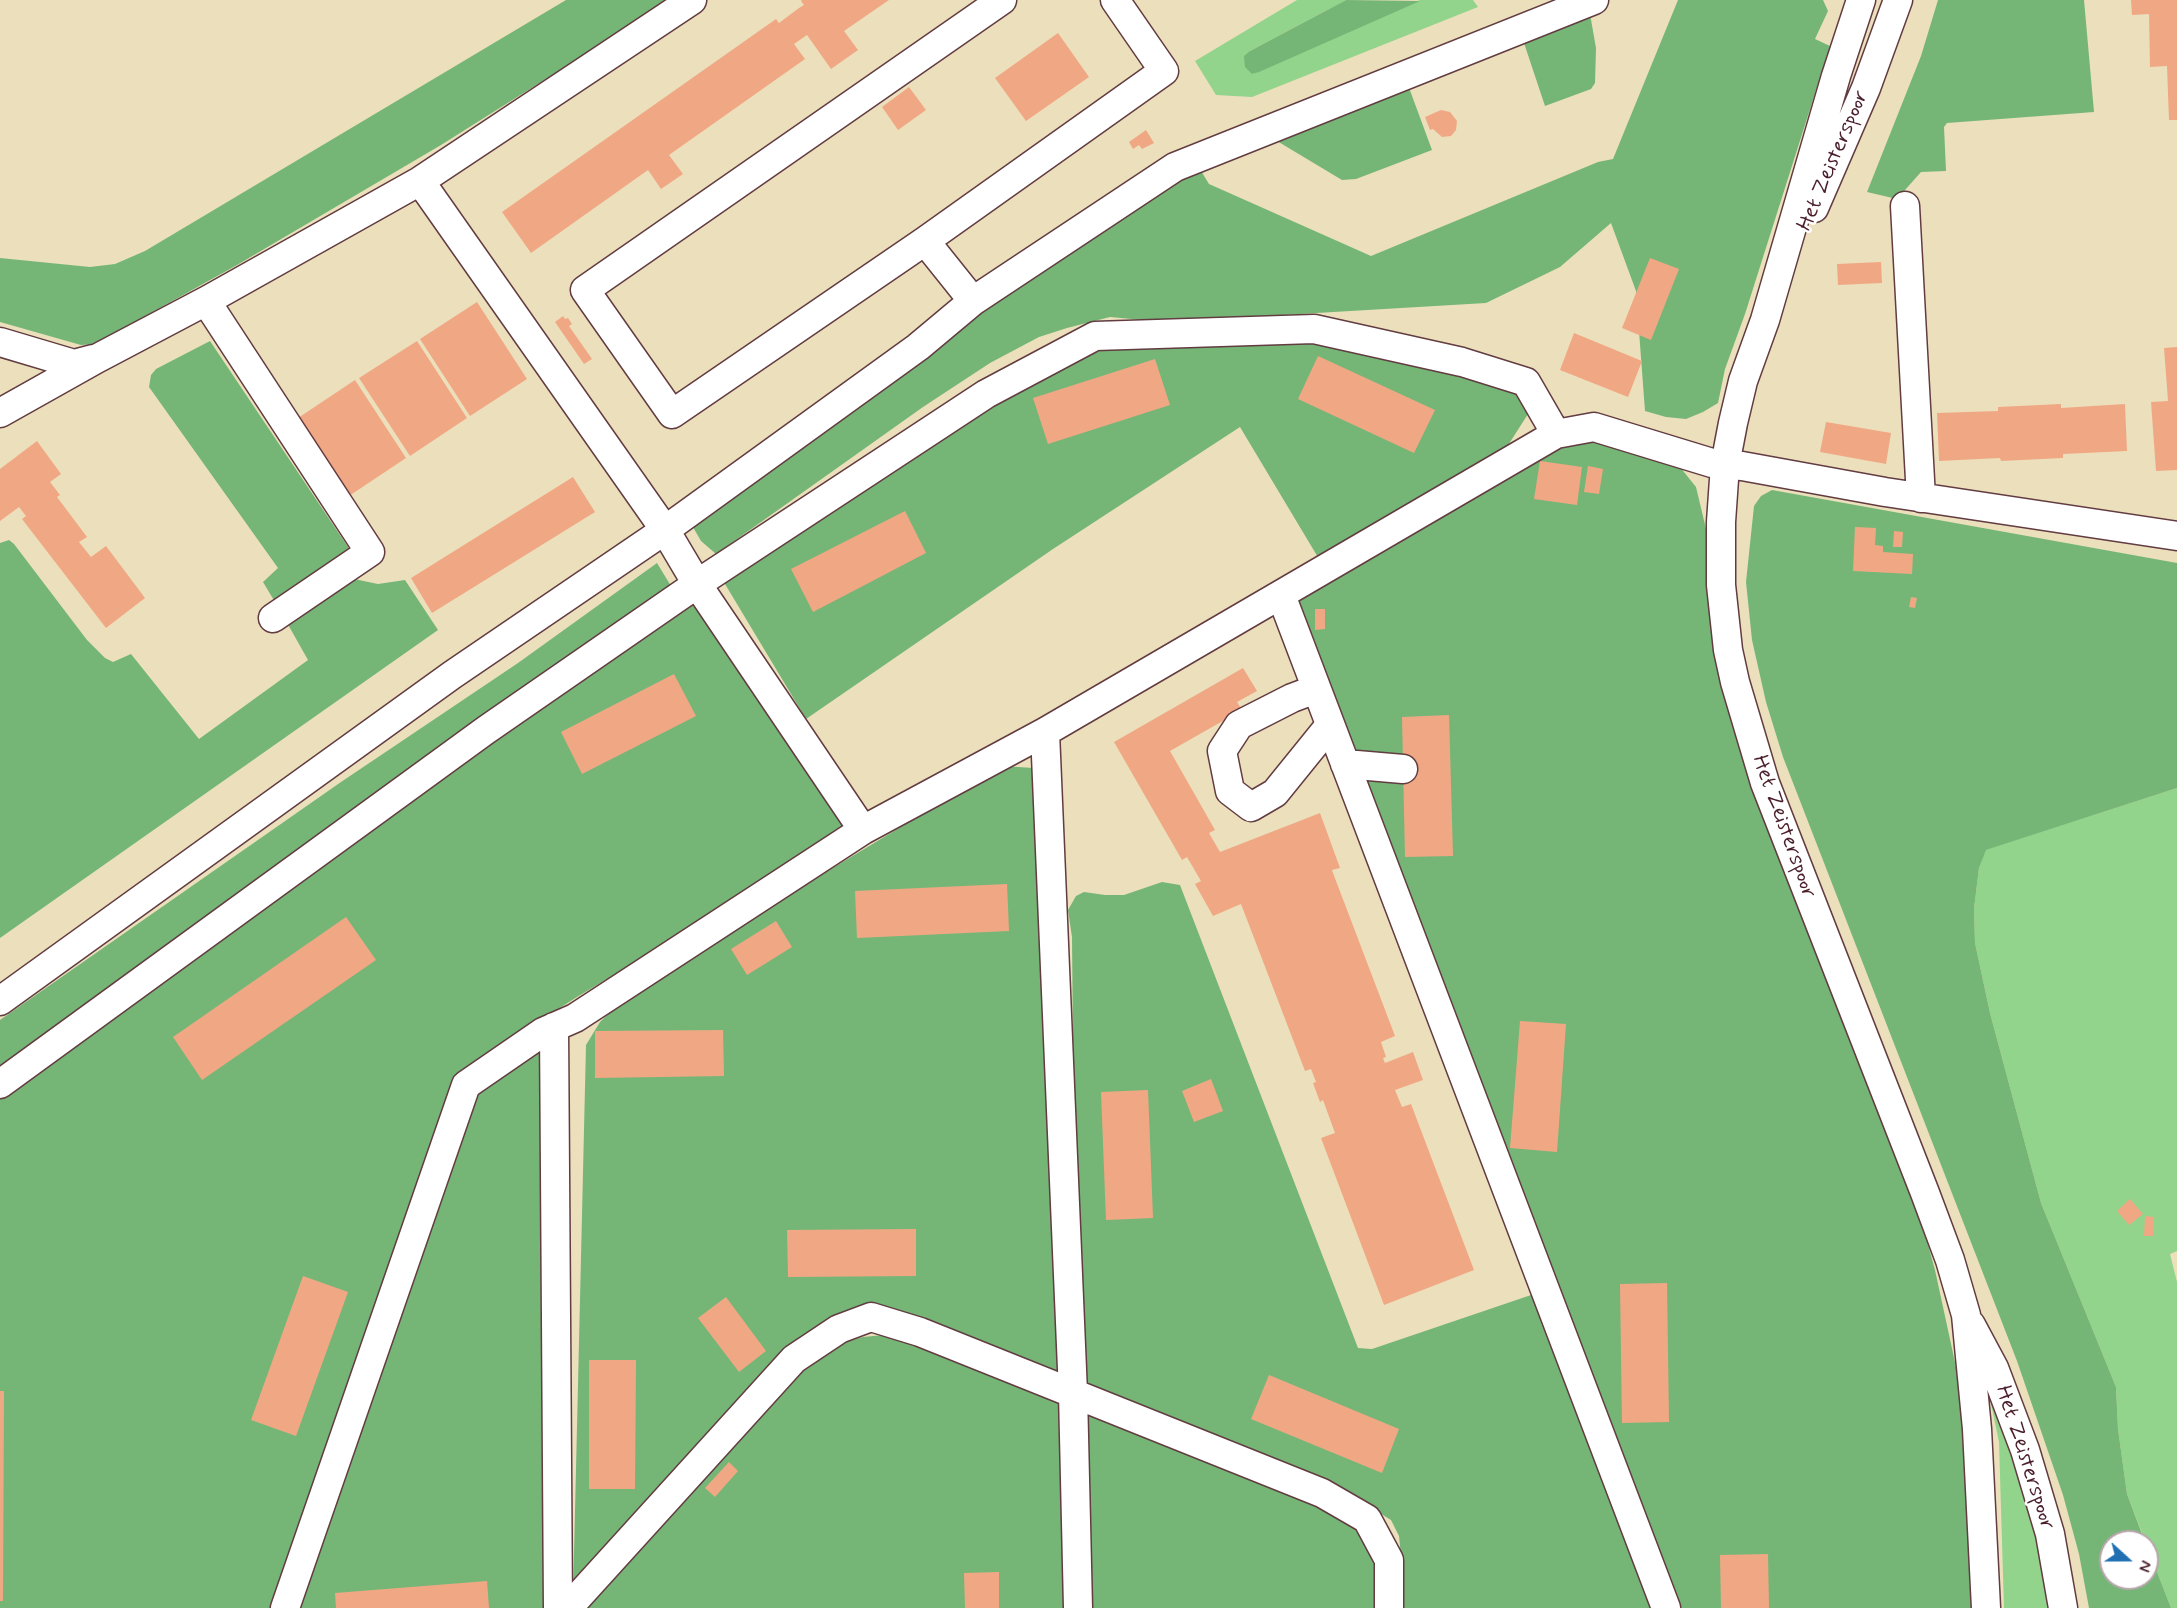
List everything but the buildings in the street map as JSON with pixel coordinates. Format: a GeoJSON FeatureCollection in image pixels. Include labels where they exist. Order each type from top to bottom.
{"type":"FeatureCollection","features":[{"type":"Feature","properties":{"kind":"street"},"geometry":{"type":"LineString","coordinates":[[1,410],[206,302],[420,181],[692,0]]}},
{"type":"Feature","properties":{"kind":"street"},"geometry":{"type":"LineString","coordinates":[[1002,0],[585,290],[672,414],[925,242],[1164,71],[1115,0]]}},
{"type":"Feature","properties":{"kind":"street"},"geometry":{"type":"LineString","coordinates":[[0,1000],[452,675],[665,531],[918,347],[973,301],[1175,167],[1593,0]]}},
{"type":"Feature","properties":{"kind":"street","name":"Het Zeisterspoor"},"geometry":{"type":"LineString","coordinates":[[1861,0],[1836,76],[1765,320],[1743,381],[1725,465],[1721,522],[1721,585],[1728,650],[1746,723],[1765,783],[1925,1192],[1950,1260],[1966,1315],[1977,1429],[1986,1608]]}},
{"type":"Feature","properties":{"kind":"street","name":"Het Zeisterspoor"},"geometry":{"type":"LineString","coordinates":[[1765,320],[1866,88],[1898,0]]}},
{"type":"Feature","properties":{"kind":"street"},"geometry":{"type":"LineString","coordinates":[[420,181],[665,531],[697,584],[863,831]]}},
{"type":"Feature","properties":{"kind":"street"},"geometry":{"type":"LineString","coordinates":[[1905,206],[1921,498]]}},
{"type":"Feature","properties":{"kind":"street"},"geometry":{"type":"LineString","coordinates":[[925,242],[973,301]]}},
{"type":"Feature","properties":{"kind":"street"},"geometry":{"type":"LineString","coordinates":[[206,302],[370,552],[273,618]]}},
{"type":"Feature","properties":{"kind":"street"},"geometry":{"type":"LineString","coordinates":[[0,1084],[486,730],[697,584],[987,394],[1095,336],[1314,329],[1462,362],[1526,382],[1556,434]]}},
{"type":"Feature","properties":{"kind":"street"},"geometry":{"type":"LineString","coordinates":[[0,342],[74,364],[98,358]]}},
{"type":"Feature","properties":{"kind":"street"},"geometry":{"type":"LineString","coordinates":[[285,1608],[466,1085],[543,1032],[575,1018],[863,831],[1045,732],[1556,434],[1594,427],[1712,463],[1921,498],[2177,536]]}},
{"type":"Feature","properties":{"kind":"street"},"geometry":{"type":"LineString","coordinates":[[1281,596],[1666,1608]]}},
{"type":"Feature","properties":{"kind":"street"},"geometry":{"type":"LineString","coordinates":[[1316,689],[1292,698],[1239,725],[1222,752],[1230,791],[1251,807],[1275,793],[1330,725]]}},
{"type":"Feature","properties":{"kind":"street"},"geometry":{"type":"LineString","coordinates":[[1045,732],[1073,1393],[1078,1608]]}},
{"type":"Feature","properties":{"kind":"street"},"geometry":{"type":"LineString","coordinates":[[1345,764],[1403,769]]}},
{"type":"Feature","properties":{"kind":"street"},"geometry":{"type":"LineString","coordinates":[[554,1027],[558,1608]]}},
{"type":"Feature","properties":{"kind":"street","name":"Het Zeisterspoor"},"geometry":{"type":"LineString","coordinates":[[1966,1315],[1994,1368],[2025,1450],[2050,1534],[2063,1608]]}},
{"type":"Feature","properties":{"kind":"street"},"geometry":{"type":"LineString","coordinates":[[568,1608],[794,1359],[839,1329],[871,1317],[920,1332],[1322,1493],[1367,1519],[1389,1560],[1389,1608]]}},
{"type":"Feature","properties":{"kind":"green space"},"geometry":{"type":"Polygon","coordinates":[[[566,0],[671,0],[441,145],[237,265],[95,344],[81,345],[0,322],[0,258],[90,267],[115,264],[145,251],[566,0]]]}},
{"type":"Feature","properties":{"kind":"green space"},"geometry":{"type":"Polygon","coordinates":[[[1297,0],[1346,0],[1250,51],[1252,74],[1420,0],[1473,0],[1478,7],[1252,97],[1216,95],[1195,61],[1297,0]]]}},
{"type":"Feature","properties":{"kind":"green space"},"geometry":{"type":"Polygon","coordinates":[[[1346,0],[1420,1],[1259,72],[1252,74],[1245,67],[1244,56],[1250,51],[1346,0]]]}},
{"type":"Feature","properties":{"kind":"green space"},"geometry":{"type":"Polygon","coordinates":[[[1678,0],[1823,0],[1828,11],[1815,39],[1830,46],[1745,314],[1725,369],[1718,403],[1703,412],[1686,419],[1666,417],[1645,411],[1636,291],[1611,223],[1560,267],[1486,303],[1164,322],[1110,317],[1067,328],[1039,337],[990,363],[923,407],[716,554],[701,541],[686,515],[1142,189],[1198,166],[1209,184],[1371,256],[1598,162],[1613,159],[1678,0]]]}},
{"type":"Feature","properties":{"kind":"green space"},"geometry":{"type":"Polygon","coordinates":[[[1938,0],[2084,0],[2094,112],[1947,123],[1944,127],[1946,171],[1921,172],[1897,199],[1867,192],[1921,56],[1938,0]]]}},
{"type":"Feature","properties":{"kind":"green space"},"geometry":{"type":"Polygon","coordinates":[[[1590,14],[1596,48],[1595,83],[1591,89],[1545,106],[1523,40],[1590,14]]]}},
{"type":"Feature","properties":{"kind":"green space"},"geometry":{"type":"Polygon","coordinates":[[[1408,85],[1432,150],[1356,179],[1342,180],[1272,138],[1408,85]]]}},
{"type":"Feature","properties":{"kind":"green space"},"geometry":{"type":"Polygon","coordinates":[[[1214,334],[1372,348],[1523,393],[1528,414],[1505,450],[1319,559],[1240,427],[1053,549],[806,719],[722,579],[941,426],[1115,342],[1214,334]]]}},
{"type":"Feature","properties":{"kind":"green space"},"geometry":{"type":"Polygon","coordinates":[[[210,341],[352,553],[275,602],[263,582],[278,568],[149,387],[151,375],[156,369],[210,341]]]}},
{"type":"Feature","properties":{"kind":"green space"},"geometry":{"type":"Polygon","coordinates":[[[1579,436],[1680,467],[1696,487],[1707,533],[1707,592],[1714,644],[1830,979],[1927,1241],[1935,1270],[1956,1367],[1961,1407],[1974,1608],[1679,1608],[1292,597],[1579,436]]]}},
{"type":"Feature","properties":{"kind":"green space"},"geometry":{"type":"Polygon","coordinates":[[[1772,490],[2177,563],[2177,788],[1986,850],[1979,868],[1974,909],[1975,943],[1990,1013],[2041,1203],[2116,1387],[2118,1429],[2127,1494],[2140,1530],[2099,1530],[2099,1590],[2159,1590],[2159,1577],[2171,1608],[2089,1608],[2079,1554],[2063,1495],[2017,1361],[1783,757],[1766,702],[1752,640],[1746,582],[1754,506],[1761,496],[1772,490]]]}},
{"type":"Feature","properties":{"kind":"green space"},"geometry":{"type":"Polygon","coordinates":[[[9,540],[87,640],[105,658],[113,662],[131,654],[199,739],[308,660],[286,621],[354,579],[378,584],[405,580],[438,630],[0,938],[0,543],[9,540]]]}},
{"type":"Feature","properties":{"kind":"green space"},"geometry":{"type":"Polygon","coordinates":[[[657,563],[671,586],[0,1065],[0,1020],[341,782],[518,663],[657,563]]]}},
{"type":"Feature","properties":{"kind":"green space"},"geometry":{"type":"Polygon","coordinates":[[[696,598],[850,832],[577,997],[465,1068],[453,1088],[273,1608],[0,1608],[0,1096],[14,1082],[696,598]]]}},
{"type":"Feature","properties":{"kind":"green space"},"geometry":{"type":"Polygon","coordinates":[[[1002,766],[1034,768],[1064,1380],[936,1328],[835,1325],[573,1596],[586,1045],[600,1022],[645,981],[1002,766]]]}},
{"type":"Feature","properties":{"kind":"green space"},"geometry":{"type":"Polygon","coordinates":[[[2177,788],[2177,1251],[2170,1254],[2177,1282],[2177,1608],[2171,1608],[2159,1577],[2159,1530],[2141,1530],[2127,1494],[2118,1429],[2116,1387],[2041,1203],[1990,1013],[1975,943],[1974,909],[1979,868],[1985,850],[2177,788]]]}},
{"type":"Feature","properties":{"kind":"green space"},"geometry":{"type":"Polygon","coordinates":[[[1162,882],[1180,885],[1358,1348],[1372,1349],[1537,1293],[1655,1608],[1402,1608],[1399,1536],[1391,1520],[1373,1509],[1083,1387],[1073,1053],[1072,937],[1068,910],[1076,896],[1084,892],[1124,895],[1162,882]]]}},
{"type":"Feature","properties":{"kind":"green space"},"geometry":{"type":"Polygon","coordinates":[[[529,1049],[561,1061],[554,1608],[296,1608],[470,1096],[529,1049]]]}},
{"type":"Feature","properties":{"kind":"green space"},"geometry":{"type":"Polygon","coordinates":[[[884,1335],[906,1339],[1064,1400],[1070,1608],[587,1608],[789,1377],[841,1343],[863,1337],[884,1335]]]}},
{"type":"Feature","properties":{"kind":"green space"},"geometry":{"type":"Polygon","coordinates":[[[1985,1375],[2020,1474],[2054,1608],[2004,1608],[1999,1442],[1985,1375]]]}},
{"type":"Feature","properties":{"kind":"green space"},"geometry":{"type":"Polygon","coordinates":[[[1083,1408],[1306,1498],[1377,1534],[1384,1608],[1089,1608],[1083,1408]]]}}]}
